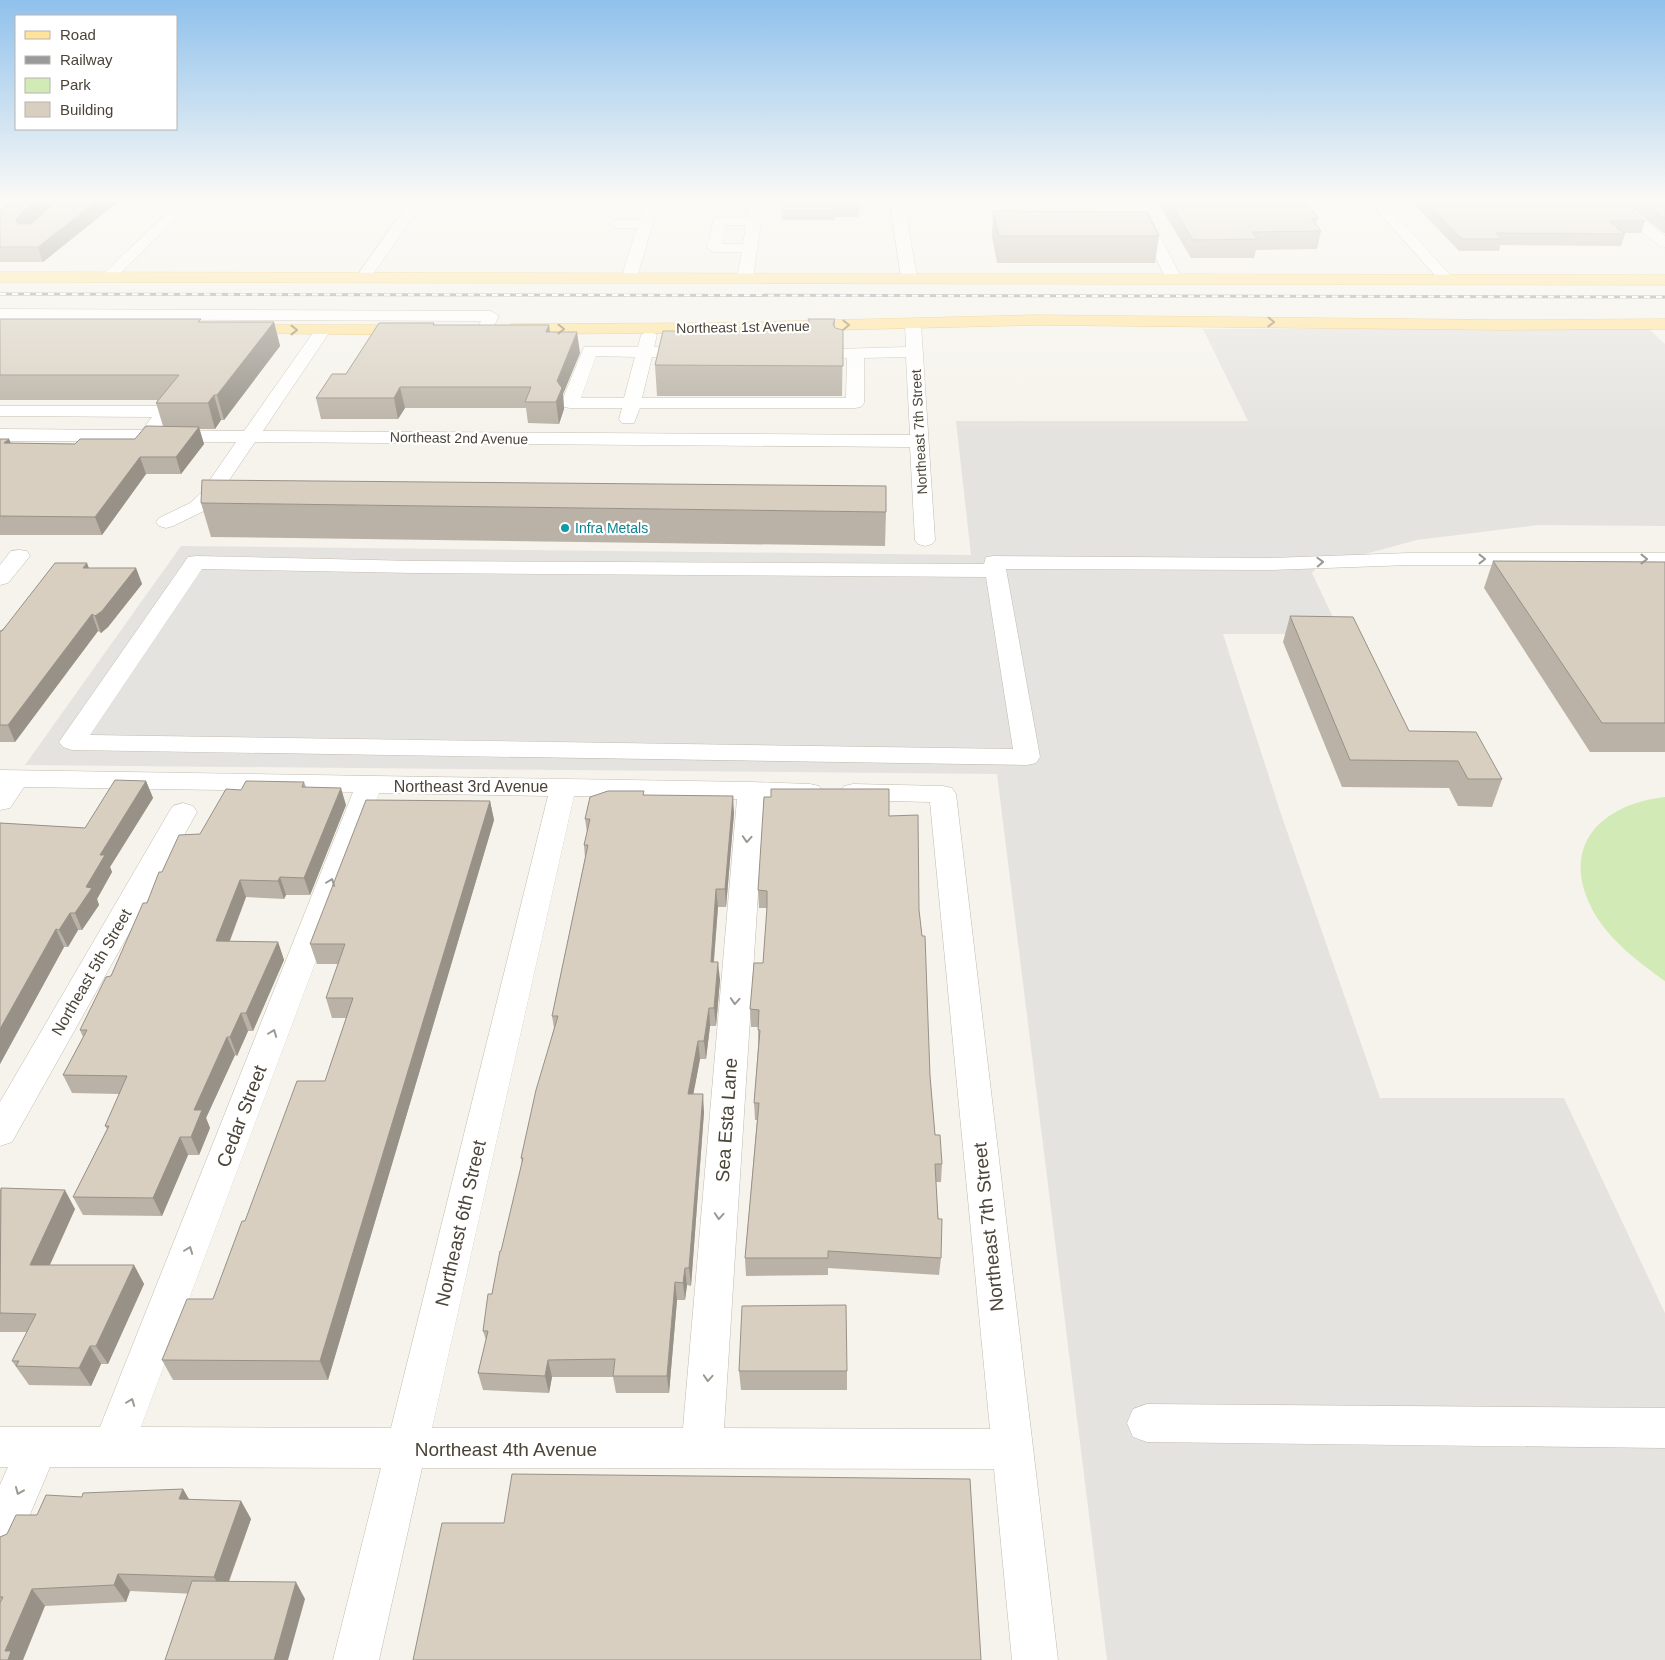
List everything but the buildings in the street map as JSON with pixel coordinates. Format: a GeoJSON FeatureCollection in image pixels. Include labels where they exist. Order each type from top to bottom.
{"type":"FeatureCollection","features":[{"type":"Feature","properties":{"kind":"main road"},"geometry":{"type":"LineString","coordinates":[[1033,278],[1665,280]]}},
{"type":"Feature","properties":{"kind":"main road","name":"Northeast 1st Avenue"},"geometry":{"type":"LineString","coordinates":[[0,329],[652,329],[1037,320],[1503,325],[1665,324]]}},
{"type":"Feature","properties":{"kind":"street"},"geometry":{"type":"LineString","coordinates":[[0,314],[491,316],[485,329]]}},
{"type":"Feature","properties":{"kind":"street"},"geometry":{"type":"LineString","coordinates":[[166,522],[191,510],[208,497],[326,330],[341,315]]}},
{"type":"Feature","properties":{"kind":"street","name":"Northeast 7th Street"},"geometry":{"type":"LineString","coordinates":[[913,324],[925,540]]}},
{"type":"Feature","properties":{"kind":"street"},"geometry":{"type":"LineString","coordinates":[[716,328],[736,344]]}},
{"type":"Feature","properties":{"kind":"street"},"geometry":{"type":"LineString","coordinates":[[624,440],[652,329]]}},
{"type":"Feature","properties":{"kind":"street"},"geometry":{"type":"LineString","coordinates":[[708,353],[590,351],[570,403],[854,403],[849,353],[914,352]]}},
{"type":"Feature","properties":{"kind":"street"},"geometry":{"type":"LineString","coordinates":[[0,411],[156,411],[161,417],[146,436]]}},
{"type":"Feature","properties":{"kind":"street","name":"Northeast 2nd Avenue"},"geometry":{"type":"LineString","coordinates":[[0,435],[919,441]]}},
{"type":"Feature","properties":{"kind":"street"},"geometry":{"type":"LineString","coordinates":[[0,578],[19,556]]}},
{"type":"Feature","properties":{"kind":"street"},"geometry":{"type":"LineString","coordinates":[[996,571],[415,567],[196,562],[72,742],[1027,757],[996,571],[994,562],[1271,564],[1409,559],[1665,559]]}},
{"type":"Feature","properties":{"kind":"street"},"geometry":{"type":"LineString","coordinates":[[0,802],[9,778]]}},
{"type":"Feature","properties":{"kind":"street","name":"Northeast 3rd Avenue"},"geometry":{"type":"LineString","coordinates":[[9,778],[943,794]]}},
{"type":"Feature","properties":{"kind":"street","name":"Cedar Street"},"geometry":{"type":"LineString","coordinates":[[113,1447],[369,785]]}},
{"type":"Feature","properties":{"kind":"street","name":"Northeast 6th Street"},"geometry":{"type":"LineString","coordinates":[[356,1660],[563,787]]}},
{"type":"Feature","properties":{"kind":"street","name":"Sea Esta Lane"},"geometry":{"type":"LineString","coordinates":[[702,1449],[751,790]]}},
{"type":"Feature","properties":{"kind":"street","name":"Northeast 7th Street"},"geometry":{"type":"LineString","coordinates":[[943,794],[1011,1449],[1035,1660]]}},
{"type":"Feature","properties":{"kind":"street","name":"Northeast 5th Street"},"geometry":{"type":"LineString","coordinates":[[0,1132],[183,812]]}},
{"type":"Feature","properties":{"kind":"street"},"geometry":{"type":"LineString","coordinates":[[1147,1423],[1665,1428]]}},
{"type":"Feature","properties":{"kind":"street"},"geometry":{"type":"LineString","coordinates":[[0,1535],[19,1447]]}},
{"type":"Feature","properties":{"kind":"street","name":"Northeast 4th Avenue"},"geometry":{"type":"LineString","coordinates":[[19,1447],[407,1450],[1011,1449]]}},
{"type":"Feature","properties":{"kind":"green space"},"geometry":{"type":"Polygon","coordinates":[[[1665,797],[1665,981],[1624,949],[1606,930],[1592,909],[1583,886],[1581,865],[1584,847],[1592,832],[1606,819],[1622,808],[1642,801],[1665,797]]]}},
{"type":"Feature","properties":{"kind":"shaded area"},"geometry":{"type":"Polygon","coordinates":[[[1648,328],[1665,344],[1665,526],[1538,525],[1417,540],[1317,567],[1312,573],[1341,634],[1223,634],[1281,814],[1380,1098],[1564,1098],[1665,1313],[1665,1660],[1107,1660],[997,774],[25,765],[181,546],[971,555],[956,421],[1248,421],[1203,329],[1648,328]]]}},
{"type":"Feature","properties":{"kind":"railway"},"geometry":{"type":"LineString","coordinates":[[0,294],[1665,297]]}},
{"type":"Feature","properties":{"kind":"place","name":"Infra Metals"},"geometry":{"type":"Point","coordinates":[565,528]}}]}
